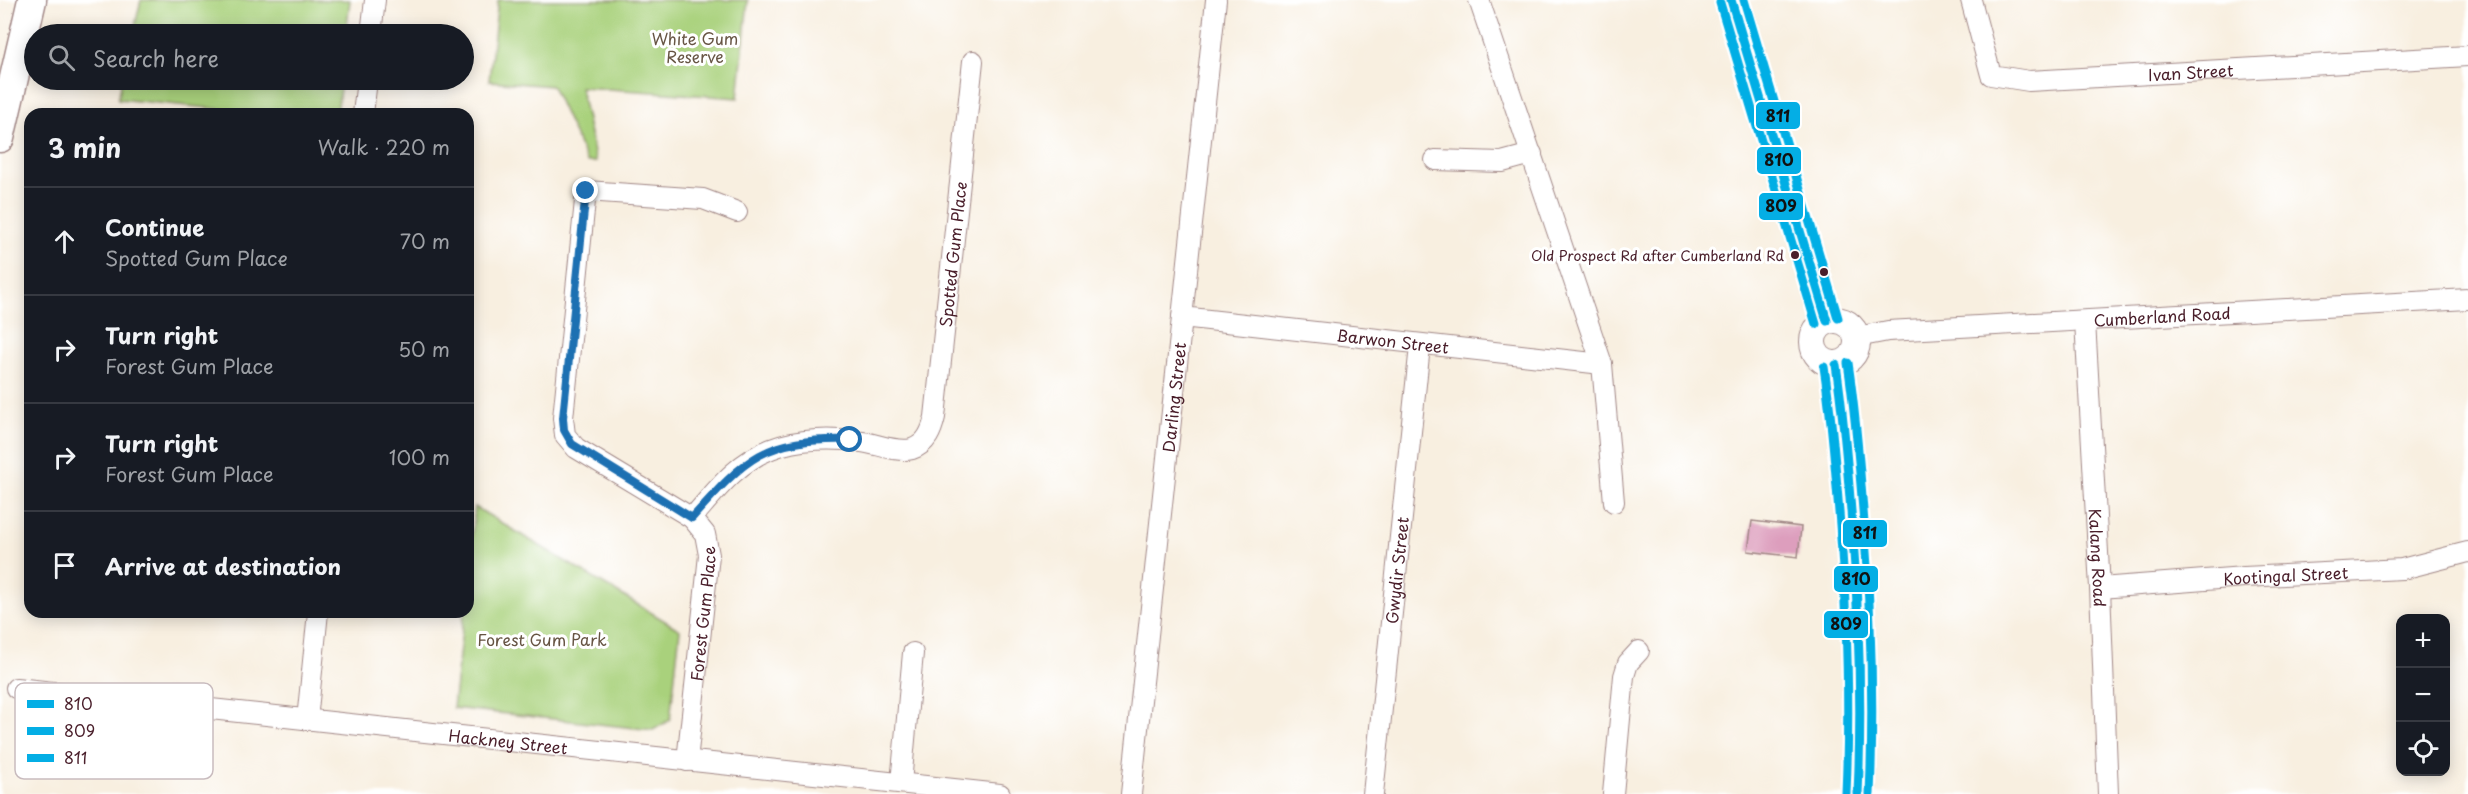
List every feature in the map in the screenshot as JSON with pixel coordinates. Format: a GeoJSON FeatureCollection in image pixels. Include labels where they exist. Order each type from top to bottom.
{"type":"FeatureCollection","features":[{"type":"Feature","properties":{"kind":"highway"},"geometry":{"type":"LineString","coordinates":[[26,24],[32,0]]}},
{"type":"Feature","properties":{"kind":"highway"},"geometry":{"type":"LineString","coordinates":[[0,138],[24,34]]}},
{"type":"Feature","properties":{"kind":"main road"},"geometry":{"type":"LineString","coordinates":[[1731,0],[1827,321]]}},
{"type":"Feature","properties":{"kind":"main road"},"geometry":{"type":"LineString","coordinates":[[1827,321],[1842,321],[1849,325],[1857,337],[1855,353],[1844,363],[1836,365],[1821,360],[1813,347],[1815,332],[1827,321]]}},
{"type":"Feature","properties":{"kind":"main road"},"geometry":{"type":"LineString","coordinates":[[1836,365],[1848,467],[1860,655],[1862,696],[1858,794]]}},
{"type":"Feature","properties":{"kind":"street"},"geometry":{"type":"LineString","coordinates":[[373,24],[375,0]]}},
{"type":"Feature","properties":{"kind":"street","name":"Darling Street"},"geometry":{"type":"LineString","coordinates":[[1131,794],[1216,0]]}},
{"type":"Feature","properties":{"kind":"street"},"geometry":{"type":"LineString","coordinates":[[1479,0],[1602,364],[1614,502]]}},
{"type":"Feature","properties":{"kind":"street","name":"Ivan Street"},"geometry":{"type":"LineString","coordinates":[[1971,0],[1990,75],[2029,81],[2468,56]]}},
{"type":"Feature","properties":{"kind":"street"},"geometry":{"type":"LineString","coordinates":[[2468,56],[2468,68]]}},
{"type":"Feature","properties":{"kind":"street","name":"Spotted Gum Place"},"geometry":{"type":"LineString","coordinates":[[692,518],[734,472],[771,449],[794,443],[822,440],[863,442],[901,450],[925,448],[935,417],[973,61]]}},
{"type":"Feature","properties":{"kind":"street"},"geometry":{"type":"LineString","coordinates":[[364,108],[366,90]]}},
{"type":"Feature","properties":{"kind":"street"},"geometry":{"type":"LineString","coordinates":[[1435,160],[1502,162],[1532,154]]}},
{"type":"Feature","properties":{"kind":"street","name":"Forest Gum Place"},"geometry":{"type":"LineString","coordinates":[[687,761],[709,555],[705,534],[692,518],[576,448],[568,440],[564,430],[586,191],[703,199],[737,212]]}},
{"type":"Feature","properties":{"kind":"street","name":"Cumberland Road"},"geometry":{"type":"LineString","coordinates":[[1857,337],[1888,331],[2468,299]]}},
{"type":"Feature","properties":{"kind":"street","name":"Barwon Street"},"geometry":{"type":"LineString","coordinates":[[1182,317],[1420,346],[1602,364]]}},
{"type":"Feature","properties":{"kind":"street","name":"Kalang Road"},"geometry":{"type":"LineString","coordinates":[[2085,321],[2100,588],[2108,794]]}},
{"type":"Feature","properties":{"kind":"street","name":"Gwydir Street"},"geometry":{"type":"LineString","coordinates":[[1373,794],[1420,346]]}},
{"type":"Feature","properties":{"kind":"street","name":"Kootingal Street"},"geometry":{"type":"LineString","coordinates":[[2100,588],[2244,577],[2402,569],[2468,552]]}},
{"type":"Feature","properties":{"kind":"street"},"geometry":{"type":"LineString","coordinates":[[307,720],[317,618]]}},
{"type":"Feature","properties":{"kind":"street"},"geometry":{"type":"LineString","coordinates":[[1613,794],[1624,676],[1628,663],[1639,651]]}},
{"type":"Feature","properties":{"kind":"street"},"geometry":{"type":"LineString","coordinates":[[901,783],[913,653]]}},
{"type":"Feature","properties":{"kind":"street","name":"Hackney Street"},"geometry":{"type":"LineString","coordinates":[[213,710],[1000,794]]}},
{"type":"Feature","properties":{"kind":"green space"},"geometry":{"type":"Polygon","coordinates":[[[141,0],[350,0],[347,24],[135,24],[141,0]]]}},
{"type":"Feature","properties":{"kind":"green space","name":"White Gum Reserve"},"geometry":{"type":"Polygon","coordinates":[[[498,0],[748,0],[738,98],[580,87],[596,162],[587,162],[552,86],[489,81],[498,0]]]}},
{"type":"Feature","properties":{"kind":"green space"},"geometry":{"type":"Polygon","coordinates":[[[120,90],[340,90],[338,108],[209,108],[118,99],[120,90]]]}},
{"type":"Feature","properties":{"kind":"green space","name":"Forest Gum Park"},"geometry":{"type":"Polygon","coordinates":[[[475,507],[680,630],[670,720],[653,730],[453,708],[463,618],[474,618],[475,507]]]}},
{"type":"Feature","properties":{"kind":"building"},"geometry":{"type":"Polygon","coordinates":[[[1752,521],[1801,527],[1798,557],[1748,551],[1752,521]]]}},
{"type":"Feature","properties":{"kind":"transit line","name":"810"},"geometry":{"type":"LineString","coordinates":[[1731,0],[1827,321]]}},
{"type":"Feature","properties":{"kind":"transit line","name":"811"},"geometry":{"type":"LineString","coordinates":[[1744,0],[1838,318]]}},
{"type":"Feature","properties":{"kind":"transit line","name":"809"},"geometry":{"type":"LineString","coordinates":[[1720,3],[1816,324]]}},
{"type":"Feature","properties":{"kind":"transit line","name":"811"},"geometry":{"type":"LineString","coordinates":[[1848,363],[1858,443],[1868,591],[1872,692],[1870,794]]}},
{"type":"Feature","properties":{"kind":"transit line","name":"810"},"geometry":{"type":"LineString","coordinates":[[1836,365],[1846,444],[1856,592],[1860,693],[1858,794]]}},
{"type":"Feature","properties":{"kind":"transit line","name":"809"},"geometry":{"type":"LineString","coordinates":[[1824,367],[1834,446],[1844,592],[1848,693],[1846,793]]}},
{"type":"Feature","properties":{"kind":"place","name":"Old Prospect Rd after Cumberland Rd"},"geometry":{"type":"Point","coordinates":[1795,255]}},
{"type":"Feature","properties":{"kind":"route"},"geometry":{"type":"LineString","coordinates":[[586,191],[563,418],[565,435],[576,448],[692,518],[734,472],[760,454],[794,443],[850,440]]}}]}
